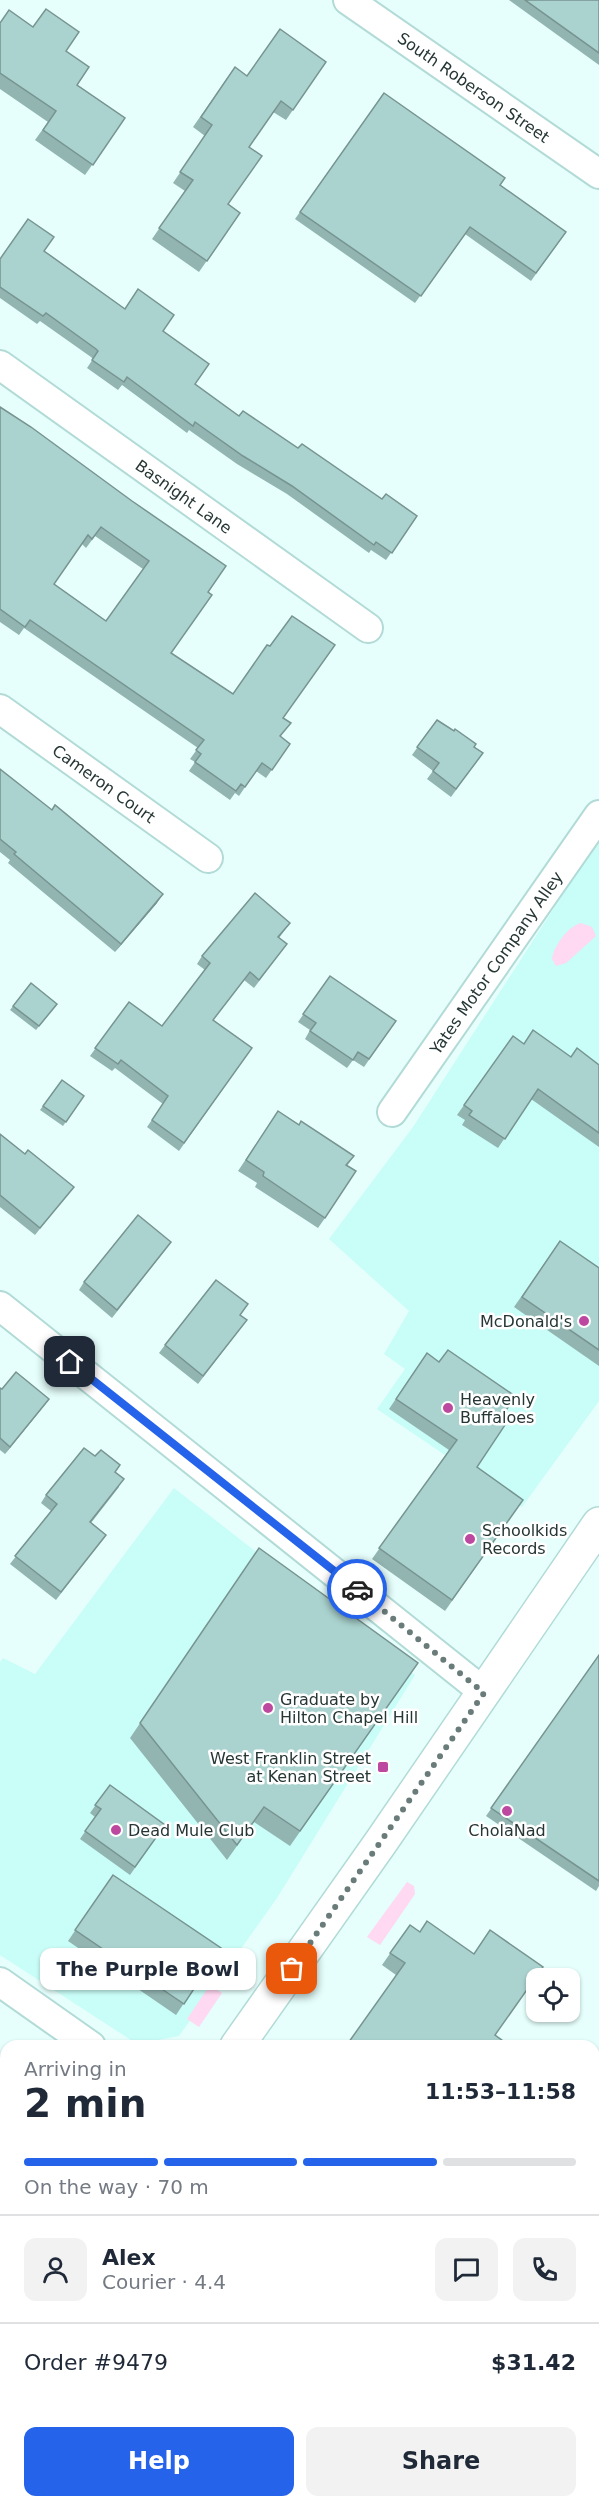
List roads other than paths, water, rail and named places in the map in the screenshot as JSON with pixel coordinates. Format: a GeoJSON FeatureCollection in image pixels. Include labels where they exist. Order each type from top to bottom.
{"type":"FeatureCollection","features":[{"type":"Feature","properties":{"kind":"main road"},"geometry":{"type":"LineString","coordinates":[[241,2040],[599,1524]]}},
{"type":"Feature","properties":{"kind":"street","name":"South Roberson Street"},"geometry":{"type":"LineString","coordinates":[[348,0],[599,174]]}},
{"type":"Feature","properties":{"kind":"street","name":"Basnight Lane"},"geometry":{"type":"LineString","coordinates":[[0,365],[368,628]]}},
{"type":"Feature","properties":{"kind":"street","name":"Cameron Court"},"geometry":{"type":"LineString","coordinates":[[0,709],[208,858]]}},
{"type":"Feature","properties":{"kind":"street","name":"Yates Motor Company Alley"},"geometry":{"type":"LineString","coordinates":[[392,1112],[599,816]]}},
{"type":"Feature","properties":{"kind":"street"},"geometry":{"type":"LineString","coordinates":[[0,1306],[316,1556],[484,1693]]}},
{"type":"Feature","properties":{"kind":"street"},"geometry":{"type":"LineString","coordinates":[[0,1982],[82,2040]]}},
{"type":"Feature","properties":{"kind":"place","name":"McDonald's"},"geometry":{"type":"Point","coordinates":[584,1321]}},
{"type":"Feature","properties":{"kind":"place","name":"Heavenly Buffaloes"},"geometry":{"type":"Point","coordinates":[448,1408]}},
{"type":"Feature","properties":{"kind":"place","name":"Schoolkids Records"},"geometry":{"type":"Point","coordinates":[470,1539]}},
{"type":"Feature","properties":{"kind":"place","name":"Graduate by Hilton Chapel Hill"},"geometry":{"type":"Point","coordinates":[268,1708]}},
{"type":"Feature","properties":{"kind":"place","name":"West Franklin Street at Kenan Street"},"geometry":{"type":"Point","coordinates":[383,1767]}},
{"type":"Feature","properties":{"kind":"place","name":"CholaNad"},"geometry":{"type":"Point","coordinates":[507,1811]}},
{"type":"Feature","properties":{"kind":"place","name":"Dead Mule Club"},"geometry":{"type":"Point","coordinates":[116,1830]}},
{"type":"Feature","properties":{"kind":"place","name":"The Purple Bowl"},"geometry":{"type":"Point","coordinates":[292,1969]}}]}
